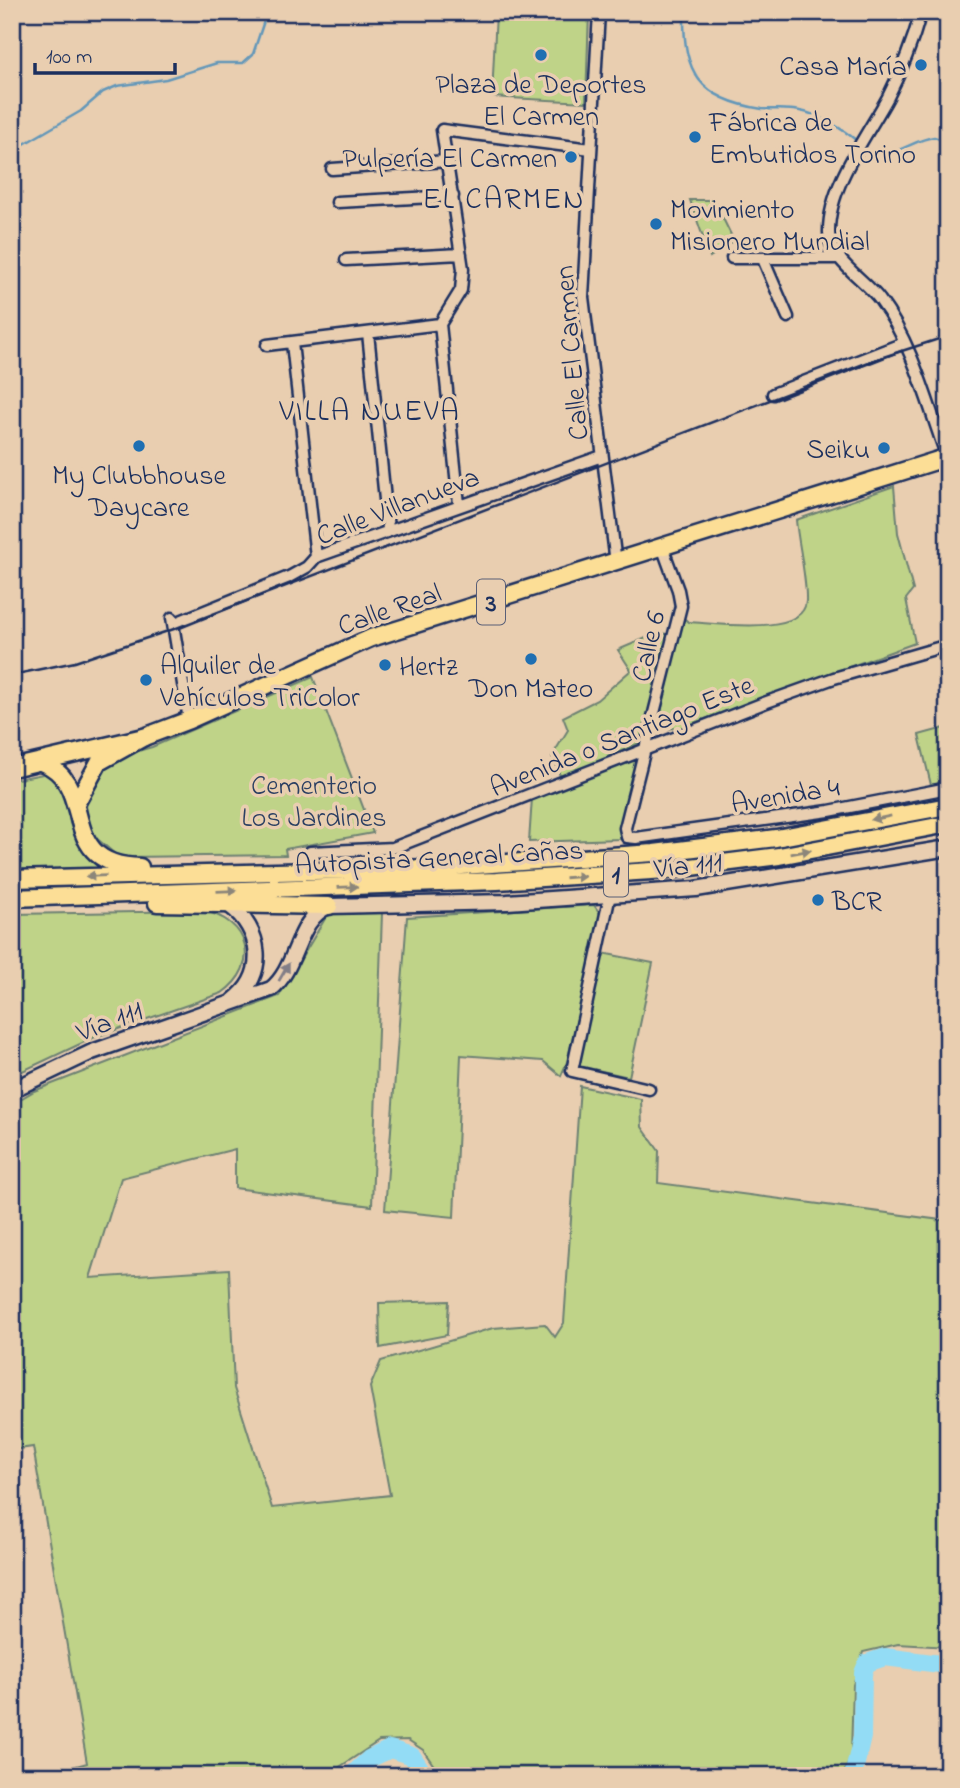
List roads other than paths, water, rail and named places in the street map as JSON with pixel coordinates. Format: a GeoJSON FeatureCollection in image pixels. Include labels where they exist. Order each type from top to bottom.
{"type":"FeatureCollection","features":[{"type":"Feature","properties":{"kind":"main road","name":"Calle Real"},"geometry":{"type":"LineString","coordinates":[[12,768],[144,737],[189,720],[371,638],[663,549],[947,457]]}},
{"type":"Feature","properties":{"kind":"main road"},"geometry":{"type":"LineString","coordinates":[[75,807],[99,762],[144,737]]}},
{"type":"Feature","properties":{"kind":"main road"},"geometry":{"type":"LineString","coordinates":[[41,761],[53,766],[70,783],[87,841],[101,856],[115,863],[131,866],[311,869]]}},
{"type":"Feature","properties":{"kind":"main road","name":"Autopista General Cañas"},"geometry":{"type":"LineString","coordinates":[[12,879],[311,869],[432,868],[654,853],[776,838],[948,806]]}},
{"type":"Feature","properties":{"kind":"main road","name":"Autopista General Cañas"},"geometry":{"type":"LineString","coordinates":[[14,898],[497,881],[667,870],[779,856],[948,824]]}},
{"type":"Feature","properties":{"kind":"main road","name":"Vía 111"},"geometry":{"type":"LineString","coordinates":[[12,1090],[92,1052],[260,994],[276,985],[312,918],[329,906],[610,895],[723,886],[948,848]]}},
{"type":"Feature","properties":{"kind":"main road"},"geometry":{"type":"LineString","coordinates":[[14,898],[329,906]]}},
{"type":"Feature","properties":{"kind":"main road","name":"Vía 111"},"geometry":{"type":"LineString","coordinates":[[227,1005],[251,982],[257,961],[251,929],[229,905]]}},
{"type":"Feature","properties":{"kind":"street","name":"Calle El Carmen"},"geometry":{"type":"LineString","coordinates":[[599,12],[583,297],[616,563]]}},
{"type":"Feature","properties":{"kind":"street"},"geometry":{"type":"LineString","coordinates":[[921,12],[897,79],[859,142],[832,214],[830,242],[840,258],[880,299],[904,343],[947,457]]}},
{"type":"Feature","properties":{"kind":"street"},"geometry":{"type":"LineString","coordinates":[[459,504],[440,324],[461,290],[461,254],[442,130],[590,149]]}},
{"type":"Feature","properties":{"kind":"street"},"geometry":{"type":"LineString","coordinates":[[332,169],[447,161]]}},
{"type":"Feature","properties":{"kind":"street"},"geometry":{"type":"LineString","coordinates":[[337,202],[453,196]]}},
{"type":"Feature","properties":{"kind":"street"},"geometry":{"type":"LineString","coordinates":[[346,260],[461,254]]}},
{"type":"Feature","properties":{"kind":"street"},"geometry":{"type":"LineString","coordinates":[[732,258],[840,258]]}},
{"type":"Feature","properties":{"kind":"street"},"geometry":{"type":"LineString","coordinates":[[763,260],[788,317]]}},
{"type":"Feature","properties":{"kind":"street"},"geometry":{"type":"LineString","coordinates":[[267,345],[440,324]]}},
{"type":"Feature","properties":{"kind":"street"},"geometry":{"type":"LineString","coordinates":[[368,333],[388,529]]}},
{"type":"Feature","properties":{"kind":"street"},"geometry":{"type":"LineString","coordinates":[[292,343],[316,557]]}},
{"type":"Feature","properties":{"kind":"street"},"geometry":{"type":"LineString","coordinates":[[773,394],[904,343]]}},
{"type":"Feature","properties":{"kind":"street","name":"Calle Villanueva"},"geometry":{"type":"LineString","coordinates":[[189,720],[172,620],[289,577],[307,567],[316,557],[388,529],[603,456]]}},
{"type":"Feature","properties":{"kind":"street","name":"Calle 6"},"geometry":{"type":"LineString","coordinates":[[627,837],[625,828],[681,606],[663,549]]}},
{"type":"Feature","properties":{"kind":"street","name":"Avenida 0 Santiago Este"},"geometry":{"type":"LineString","coordinates":[[310,852],[393,848],[646,748],[834,678],[948,645]]}},
{"type":"Feature","properties":{"kind":"street","name":"Avenida 4"},"geometry":{"type":"LineString","coordinates":[[627,837],[636,838],[829,811],[948,788]]}},
{"type":"Feature","properties":{"kind":"street"},"geometry":{"type":"LineString","coordinates":[[610,895],[572,1071],[649,1089]]}},
{"type":"Feature","properties":{"kind":"waterway"},"geometry":{"type":"LineString","coordinates":[[12,151],[81,111],[103,92],[117,86],[166,79],[217,63],[243,63],[253,54],[267,12]]}},
{"type":"Feature","properties":{"kind":"waterway"},"geometry":{"type":"LineString","coordinates":[[684,12],[684,33],[692,67],[709,90],[723,98],[762,109],[790,110],[815,115],[857,141]]}},
{"type":"Feature","properties":{"kind":"waterway"},"geometry":{"type":"LineString","coordinates":[[862,146],[871,152],[888,153],[934,137],[940,139],[948,165]]}},
{"type":"Feature","properties":{"kind":"waterway"},"geometry":{"type":"LineString","coordinates":[[853,1776],[862,1737],[863,1673],[867,1663],[885,1657],[948,1665]]}},
{"type":"Feature","properties":{"kind":"waterway"},"geometry":{"type":"LineString","coordinates":[[351,1776],[369,1759],[390,1749],[412,1756],[425,1776]]}},
{"type":"Feature","properties":{"kind":"railway"},"geometry":{"type":"LineString","coordinates":[[12,675],[75,662],[174,629],[874,360],[948,336]]}},
{"type":"Feature","properties":{"kind":"place","name":"Plaza de Deportes El Carmen"},"geometry":{"type":"Point","coordinates":[541,55]}},
{"type":"Feature","properties":{"kind":"place","name":"Casa María"},"geometry":{"type":"Point","coordinates":[921,65]}},
{"type":"Feature","properties":{"kind":"place","name":"Fábrica de Embutidos Torino"},"geometry":{"type":"Point","coordinates":[695,137]}},
{"type":"Feature","properties":{"kind":"place","name":"Pulpería El Carmen"},"geometry":{"type":"Point","coordinates":[571,157]}},
{"type":"Feature","properties":{"kind":"place","name":"Movimiento Misionero Mundial"},"geometry":{"type":"Point","coordinates":[656,224]}},
{"type":"Feature","properties":{"kind":"place","name":"My Clubbhouse Daycare"},"geometry":{"type":"Point","coordinates":[139,446]}},
{"type":"Feature","properties":{"kind":"place","name":"Seiku"},"geometry":{"type":"Point","coordinates":[884,448]}},
{"type":"Feature","properties":{"kind":"place","name":"Don Mateo"},"geometry":{"type":"Point","coordinates":[531,659]}},
{"type":"Feature","properties":{"kind":"place","name":"Hertz"},"geometry":{"type":"Point","coordinates":[385,665]}},
{"type":"Feature","properties":{"kind":"place","name":"Alquiler de Vehículos TriColor"},"geometry":{"type":"Point","coordinates":[146,680]}},
{"type":"Feature","properties":{"kind":"place","name":"BCR"},"geometry":{"type":"Point","coordinates":[818,900]}},
{"type":"Feature","properties":{"kind":"district","name":"EL CARMEN"},"geometry":{"type":"Point","coordinates":[504,198]}},
{"type":"Feature","properties":{"kind":"district","name":"VILLA NUEVA"},"geometry":{"type":"Point","coordinates":[370,410]}},
{"type":"Feature","properties":{"kind":"park label","name":"Cementerio Los Jardines"},"geometry":{"type":"Point","coordinates":[314,800]}}]}
